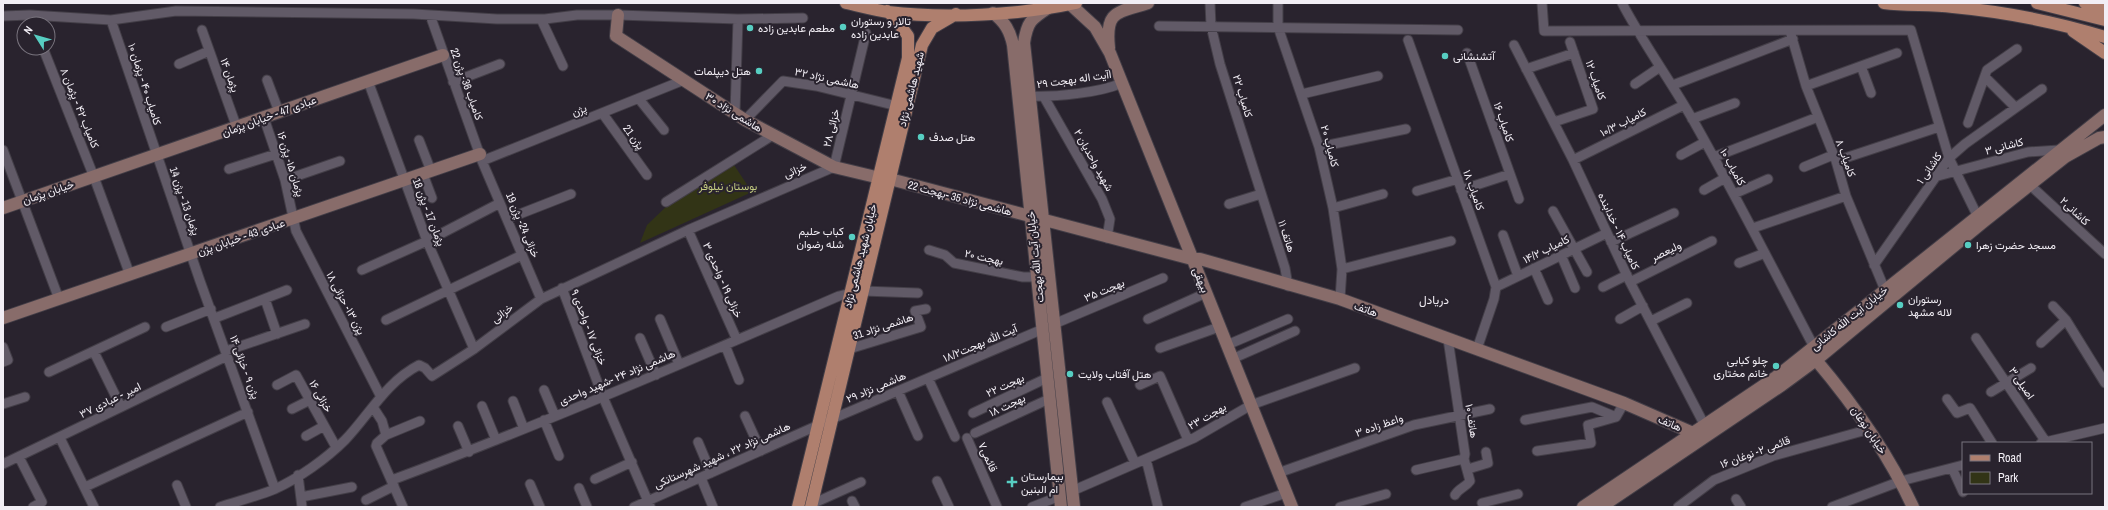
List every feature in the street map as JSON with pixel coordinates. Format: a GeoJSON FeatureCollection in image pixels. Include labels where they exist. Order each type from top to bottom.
{"type":"FeatureCollection","features":[{"type":"Feature","properties":{"kind":"main road"},"geometry":{"type":"LineString","coordinates":[[846,3],[887,12],[956,14],[993,13],[1073,4]]}},
{"type":"Feature","properties":{"kind":"main road"},"geometry":{"type":"LineString","coordinates":[[1884,3],[1904,6],[1951,7],[2020,15],[2064,25],[2105,37]]}},
{"type":"Feature","properties":{"kind":"main road"},"geometry":{"type":"LineString","coordinates":[[2037,3],[2105,20]]}},
{"type":"Feature","properties":{"kind":"main road"},"geometry":{"type":"LineString","coordinates":[[2085,3],[2105,8]]}},
{"type":"Feature","properties":{"kind":"main road","name":"خیابان شهید هاشمی نژاد"},"geometry":{"type":"LineString","coordinates":[[812,506],[863,291],[885,178],[897,106],[908,58],[908,36],[894,17],[887,12]]}},
{"type":"Feature","properties":{"kind":"main road","name":"شهید هاشمی نژاد"},"geometry":{"type":"LineString","coordinates":[[885,178],[899,136],[922,45],[932,28],[956,14]]}},
{"type":"Feature","properties":{"kind":"main road"},"geometry":{"type":"LineString","coordinates":[[2064,25],[2103,53]]}},
{"type":"Feature","properties":{"kind":"main road"},"geometry":{"type":"LineString","coordinates":[[908,45],[915,41],[922,45]]}},
{"type":"Feature","properties":{"kind":"main road","name":"خیابان شهید هاشمی نژاد"},"geometry":{"type":"LineString","coordinates":[[798,507],[850,294],[885,178]]}},
{"type":"Feature","properties":{"kind":"street"},"geometry":{"type":"LineString","coordinates":[[1110,53],[1107,29],[1110,22],[1119,12],[1148,3]]}},
{"type":"Feature","properties":{"kind":"street","name":"کامیاب ۲۲"},"geometry":{"type":"LineString","coordinates":[[1210,3],[1211,26],[1220,64],[1261,194]]}},
{"type":"Feature","properties":{"kind":"street","name":"کامیاب ۲۰"},"geometry":{"type":"LineString","coordinates":[[1278,3],[1278,27],[1302,94],[1319,148],[1333,208],[1342,269],[1340,300]]}},
{"type":"Feature","properties":{"kind":"street"},"geometry":{"type":"LineString","coordinates":[[1542,3],[1544,31],[1636,30],[1791,35],[1910,30],[1949,158],[1977,215]]}},
{"type":"Feature","properties":{"kind":"street","name":"کامیاب ۱۰"},"geometry":{"type":"LineString","coordinates":[[1622,3],[1636,30],[1673,85],[1726,178],[1814,347]]}},
{"type":"Feature","properties":{"kind":"street"},"geometry":{"type":"LineString","coordinates":[[1073,4],[1095,27],[1110,53]]}},
{"type":"Feature","properties":{"kind":"street","name":"خیابان آیت الله بهجت"},"geometry":{"type":"LineString","coordinates":[[1048,8],[1034,17],[1027,26],[1024,43],[1074,507]]}},
{"type":"Feature","properties":{"kind":"street"},"geometry":{"type":"LineString","coordinates":[[3,16],[30,15],[111,20],[176,11],[430,15],[497,19],[542,19],[576,15],[738,19],[803,18]]}},
{"type":"Feature","properties":{"kind":"street","name":"خیابان آیت الله بهجت"},"geometry":{"type":"LineString","coordinates":[[993,13],[1001,19],[1010,31],[1012,45],[1061,501]]}},
{"type":"Feature","properties":{"kind":"street","name":"کامیاب 36- پژن 22"},"geometry":{"type":"LineString","coordinates":[[430,15],[481,158]]}},
{"type":"Feature","properties":{"kind":"street","name":"هاشمی نژاد ۳۰"},"geometry":{"type":"LineString","coordinates":[[618,15],[616,36],[740,117],[834,167],[885,178]]}},
{"type":"Feature","properties":{"kind":"street"},"geometry":{"type":"LineString","coordinates":[[542,19],[563,66]]}},
{"type":"Feature","properties":{"kind":"street"},"geometry":{"type":"LineString","coordinates":[[738,19],[740,117]]}},
{"type":"Feature","properties":{"kind":"street","name":"کامیاب ۴۰ - پژمان ۱۰"},"geometry":{"type":"LineString","coordinates":[[111,20],[157,156]]}},
{"type":"Feature","properties":{"kind":"street"},"geometry":{"type":"LineString","coordinates":[[1159,26],[1458,30]]}},
{"type":"Feature","properties":{"kind":"street","name":"پژمان ۱۴"},"geometry":{"type":"LineString","coordinates":[[202,30],[237,128]]}},
{"type":"Feature","properties":{"kind":"street","name":"خزائی ۲۸"},"geometry":{"type":"LineString","coordinates":[[834,167],[866,33]]}},
{"type":"Feature","properties":{"kind":"street"},"geometry":{"type":"LineString","coordinates":[[1673,85],[1791,35]]}},
{"type":"Feature","properties":{"kind":"street","name":"کامیاب ۸"},"geometry":{"type":"LineString","coordinates":[[1791,35],[1806,86],[1834,158],[1846,196],[1885,290]]}},
{"type":"Feature","properties":{"kind":"street","name":"کامیاب ۱۸"},"geometry":{"type":"LineString","coordinates":[[1408,40],[1496,287]]}},
{"type":"Feature","properties":{"kind":"street","name":"کامیاب ۱۲"},"geometry":{"type":"LineString","coordinates":[[1554,122],[1593,109],[1570,42]]}},
{"type":"Feature","properties":{"kind":"street","name":"کامیاب ۱۴ - خدابنده"},"geometry":{"type":"LineString","coordinates":[[1514,45],[1573,160],[1628,278],[1704,426]]}},
{"type":"Feature","properties":{"kind":"street"},"geometry":{"type":"LineString","coordinates":[[1968,123],[1986,77],[1987,70],[2017,48]]}},
{"type":"Feature","properties":{"kind":"street"},"geometry":{"type":"LineString","coordinates":[[179,64],[209,51]]}},
{"type":"Feature","properties":{"kind":"street","name":"بیهقی"},"geometry":{"type":"LineString","coordinates":[[1110,53],[1292,507]]}},
{"type":"Feature","properties":{"kind":"street","name":"کامیاب ۱۶"},"geometry":{"type":"LineString","coordinates":[[1467,53],[1519,199]]}},
{"type":"Feature","properties":{"kind":"street"},"geometry":{"type":"LineString","coordinates":[[1526,69],[1574,53]]}},
{"type":"Feature","properties":{"kind":"street"},"geometry":{"type":"LineString","coordinates":[[1806,86],[1897,53]]}},
{"type":"Feature","properties":{"kind":"street","name":"عبادی 47 - خیابان پژمان"},"geometry":{"type":"LineString","coordinates":[[94,177],[237,128],[443,54]]}},
{"type":"Feature","properties":{"kind":"street","name":"کامیاب ۴۲ - پژمان ۸"},"geometry":{"type":"LineString","coordinates":[[46,56],[94,177],[130,275]]}},
{"type":"Feature","properties":{"kind":"street"},"geometry":{"type":"LineString","coordinates":[[453,82],[500,64]]}},
{"type":"Feature","properties":{"kind":"street"},"geometry":{"type":"LineString","coordinates":[[1861,66],[1871,93]]}},
{"type":"Feature","properties":{"kind":"street"},"geometry":{"type":"LineString","coordinates":[[1635,84],[1660,67]]}},
{"type":"Feature","properties":{"kind":"street"},"geometry":{"type":"LineString","coordinates":[[1302,94],[1378,76]]}},
{"type":"Feature","properties":{"kind":"street"},"geometry":{"type":"LineString","coordinates":[[1986,77],[2015,107]]}},
{"type":"Feature","properties":{"kind":"street"},"geometry":{"type":"LineString","coordinates":[[267,80],[279,112]]}},
{"type":"Feature","properties":{"kind":"street","name":"پژن"},"geometry":{"type":"LineString","coordinates":[[481,158],[603,114],[684,80]]}},
{"type":"Feature","properties":{"kind":"street","name":"پژمان 17 - پژن 18"},"geometry":{"type":"LineString","coordinates":[[368,81],[427,241],[474,349]]}},
{"type":"Feature","properties":{"kind":"street","name":"هاشمی نژاد ۳۲"},"geometry":{"type":"LineString","coordinates":[[740,117],[783,81],[816,86],[897,106]]}},
{"type":"Feature","properties":{"kind":"street","name":"اآیت اله بهجت ۲۹"},"geometry":{"type":"LineString","coordinates":[[1030,96],[1044,97],[1110,88],[1122,83]]}},
{"type":"Feature","properties":{"kind":"street","name":"کاشانی ۱"},"geometry":{"type":"LineString","coordinates":[[1874,265],[1938,176],[1949,158],[1964,144],[2042,89]]}},
{"type":"Feature","properties":{"kind":"street","name":"شهید واحدیان ۲"},"geometry":{"type":"LineString","coordinates":[[1044,97],[1102,199],[1110,219],[1107,238]]}},
{"type":"Feature","properties":{"kind":"street"},"geometry":{"type":"LineString","coordinates":[[639,99],[664,130]]}},
{"type":"Feature","properties":{"kind":"street"},"geometry":{"type":"LineString","coordinates":[[1692,118],[1735,103]]}},
{"type":"Feature","properties":{"kind":"street","name":"کامیاب ۱۰/۳"},"geometry":{"type":"LineString","coordinates":[[1573,160],[1684,105]]}},
{"type":"Feature","properties":{"kind":"street","name":"پژن 21"},"geometry":{"type":"LineString","coordinates":[[603,114],[647,175]]}},
{"type":"Feature","properties":{"kind":"street","name":"خیابان آیت الله کاشانی"},"geometry":{"type":"LineString","coordinates":[[1600,507],[1695,437],[1704,426],[1776,377],[2105,114]]}},
{"type":"Feature","properties":{"kind":"street"},"geometry":{"type":"LineString","coordinates":[[1714,157],[1818,117]]}},
{"type":"Feature","properties":{"kind":"street","name":"پژمان ۱۵- پژن ۱۶"},"geometry":{"type":"LineString","coordinates":[[264,118],[285,180],[295,218]]}},
{"type":"Feature","properties":{"kind":"street"},"geometry":{"type":"LineString","coordinates":[[1804,167],[1939,127]]}},
{"type":"Feature","properties":{"kind":"street"},"geometry":{"type":"LineString","coordinates":[[1319,148],[1406,129]]}},
{"type":"Feature","properties":{"kind":"street"},"geometry":{"type":"LineString","coordinates":[[666,202],[773,135]]}},
{"type":"Feature","properties":{"kind":"street","name":"خیابان آیت الله کاشانی"},"geometry":{"type":"LineString","coordinates":[[1583,507],[1782,385],[1816,360],[2065,157],[2099,138],[2105,137]]}},
{"type":"Feature","properties":{"kind":"street"},"geometry":{"type":"LineString","coordinates":[[419,140],[432,198]]}},
{"type":"Feature","properties":{"kind":"street"},"geometry":{"type":"LineString","coordinates":[[1681,155],[1705,142]]}},
{"type":"Feature","properties":{"kind":"street"},"geometry":{"type":"LineString","coordinates":[[3,150],[59,299]]}},
{"type":"Feature","properties":{"kind":"street","name":"کاشانی ۳"},"geometry":{"type":"LineString","coordinates":[[1938,176],[2028,152],[2059,150]]}},
{"type":"Feature","properties":{"kind":"street"},"geometry":{"type":"LineString","coordinates":[[228,169],[276,154]]}},
{"type":"Feature","properties":{"kind":"street","name":"پژمان 13 - پژن 14"},"geometry":{"type":"LineString","coordinates":[[157,156],[191,255]]}},
{"type":"Feature","properties":{"kind":"street","name":"عبادی 43 - خیابان پژن"},"geometry":{"type":"LineString","coordinates":[[3,318],[191,255],[404,180],[481,158]]}},
{"type":"Feature","properties":{"kind":"street","name":"خزائی 24- پژن 19"},"geometry":{"type":"LineString","coordinates":[[481,158],[541,299]]}},
{"type":"Feature","properties":{"kind":"street"},"geometry":{"type":"LineString","coordinates":[[285,180],[340,161]]}},
{"type":"Feature","properties":{"kind":"street","name":"خزائی"},"geometry":{"type":"LineString","coordinates":[[220,507],[275,489],[298,475],[336,447],[404,373],[419,366],[425,368],[432,376],[474,349],[541,299],[562,288],[688,230],[834,167]]}},
{"type":"Feature","properties":{"kind":"street"},"geometry":{"type":"LineString","coordinates":[[1461,190],[1510,174]]}},
{"type":"Feature","properties":{"kind":"street","name":"خیابان پژمان"},"geometry":{"type":"LineString","coordinates":[[3,208],[94,177]]}},
{"type":"Feature","properties":{"kind":"street","name":"هاشمی نژاد 35 -بهجت 22"},"geometry":{"type":"LineString","coordinates":[[885,178],[1030,218]]}},
{"type":"Feature","properties":{"kind":"street"},"geometry":{"type":"LineString","coordinates":[[1704,190],[1726,178]]}},
{"type":"Feature","properties":{"kind":"street"},"geometry":{"type":"LineString","coordinates":[[1417,191],[1458,179]]}},
{"type":"Feature","properties":{"kind":"street"},"geometry":{"type":"LineString","coordinates":[[1734,194],[1768,179]]}},
{"type":"Feature","properties":{"kind":"street","name":"کاشانی۲"},"geometry":{"type":"LineString","coordinates":[[2030,185],[2105,254]]}},
{"type":"Feature","properties":{"kind":"street"},"geometry":{"type":"LineString","coordinates":[[507,219],[570,194]]}},
{"type":"Feature","properties":{"kind":"street"},"geometry":{"type":"LineString","coordinates":[[1229,204],[1261,194]]}},
{"type":"Feature","properties":{"kind":"street","name":"هاتف ۱۱"},"geometry":{"type":"LineString","coordinates":[[1261,194],[1285,268],[1288,286]]}},
{"type":"Feature","properties":{"kind":"street"},"geometry":{"type":"LineString","coordinates":[[1333,208],[1383,194]]}},
{"type":"Feature","properties":{"kind":"street"},"geometry":{"type":"LineString","coordinates":[[1753,228],[1846,196]]}},
{"type":"Feature","properties":{"kind":"street"},"geometry":{"type":"LineString","coordinates":[[362,270],[427,241],[500,203]]}},
{"type":"Feature","properties":{"kind":"street"},"geometry":{"type":"LineString","coordinates":[[1553,211],[1575,248],[1587,272]]}},
{"type":"Feature","properties":{"kind":"street"},"geometry":{"type":"LineString","coordinates":[[1611,242],[1674,213]]}},
{"type":"Feature","properties":{"kind":"street","name":"پژن ۱۳- حزائی ۱۸"},"geometry":{"type":"LineString","coordinates":[[295,218],[294,225],[308,255],[381,397]]}},
{"type":"Feature","properties":{"kind":"street","name":"هاتف"},"geometry":{"type":"LineString","coordinates":[[1030,218],[1192,260],[1200,259],[1340,300],[1624,403],[1695,437]]}},
{"type":"Feature","properties":{"kind":"street","name":"خزائی ۱۹ - واحدی ۳"},"geometry":{"type":"LineString","coordinates":[[688,230],[737,340]]}},
{"type":"Feature","properties":{"kind":"street","name":"کامیاب ۱۴/۲"},"geometry":{"type":"LineString","coordinates":[[1496,287],[1607,233]]}},
{"type":"Feature","properties":{"kind":"street"},"geometry":{"type":"LineString","coordinates":[[1503,235],[1518,276]]}},
{"type":"Feature","properties":{"kind":"street"},"geometry":{"type":"LineString","coordinates":[[1342,269],[1451,241]]}},
{"type":"Feature","properties":{"kind":"street","name":"ولیعصر"},"geometry":{"type":"LineString","coordinates":[[1603,287],[1628,278],[1712,241]]}},
{"type":"Feature","properties":{"kind":"street","name":"بهجت ۲۰"},"geometry":{"type":"LineString","coordinates":[[929,250],[946,255],[954,263],[1024,277],[1037,277]]}},
{"type":"Feature","properties":{"kind":"street"},"geometry":{"type":"LineString","coordinates":[[1739,263],[1765,253]]}},
{"type":"Feature","properties":{"kind":"street","name":"پژن ۹ - خزائی ۱۴"},"geometry":{"type":"LineString","coordinates":[[191,255],[215,318],[275,489]]}},
{"type":"Feature","properties":{"kind":"street"},"geometry":{"type":"LineString","coordinates":[[386,320],[522,255]]}},
{"type":"Feature","properties":{"kind":"street"},"geometry":{"type":"LineString","coordinates":[[1561,255],[1575,288]]}},
{"type":"Feature","properties":{"kind":"street"},"geometry":{"type":"LineString","coordinates":[[1534,268],[1548,300]]}},
{"type":"Feature","properties":{"kind":"street","name":"بهجت ۳۵"},"geometry":{"type":"LineString","coordinates":[[1054,324],[1163,278]]}},
{"type":"Feature","properties":{"kind":"street"},"geometry":{"type":"LineString","coordinates":[[1477,349],[1494,299],[1496,287]]}},
{"type":"Feature","properties":{"kind":"street","name":"خزائی ۱۷ - واحدی ۹"},"geometry":{"type":"LineString","coordinates":[[562,288],[603,397],[650,504]]}},
{"type":"Feature","properties":{"kind":"street"},"geometry":{"type":"LineString","coordinates":[[215,318],[287,290]]}},
{"type":"Feature","properties":{"kind":"street"},"geometry":{"type":"LineString","coordinates":[[863,291],[918,293]]}},
{"type":"Feature","properties":{"kind":"street"},"geometry":{"type":"LineString","coordinates":[[1148,319],[1206,292]]}},
{"type":"Feature","properties":{"kind":"street","name":"هاشمی نژاد ۲۴ -شهید واحدی"},"geometry":{"type":"LineString","coordinates":[[366,500],[393,483],[656,375],[839,296],[850,294]]}},
{"type":"Feature","properties":{"kind":"street"},"geometry":{"type":"LineString","coordinates":[[265,299],[277,334]]}},
{"type":"Feature","properties":{"kind":"street"},"geometry":{"type":"LineString","coordinates":[[1651,321],[1687,303]]}},
{"type":"Feature","properties":{"kind":"street"},"geometry":{"type":"LineString","coordinates":[[1620,319],[1643,306]]}},
{"type":"Feature","properties":{"kind":"street"},"geometry":{"type":"LineString","coordinates":[[2053,306],[2066,320],[2105,383]]}},
{"type":"Feature","properties":{"kind":"street","name":"هاشمی نژاد 31"},"geometry":{"type":"LineString","coordinates":[[849,349],[921,327],[915,311],[926,308]]}},
{"type":"Feature","properties":{"kind":"street"},"geometry":{"type":"LineString","coordinates":[[166,327],[211,309]]}},
{"type":"Feature","properties":{"kind":"street"},"geometry":{"type":"LineString","coordinates":[[660,319],[679,364]]}},
{"type":"Feature","properties":{"kind":"street"},"geometry":{"type":"LineString","coordinates":[[1227,345],[1288,319]]}},
{"type":"Feature","properties":{"kind":"street"},"geometry":{"type":"LineString","coordinates":[[2041,343],[2066,320]]}},
{"type":"Feature","properties":{"kind":"street","name":"امیر - عبادی ۳۷"},"geometry":{"type":"LineString","coordinates":[[3,464],[60,438],[227,354],[306,324]]}},
{"type":"Feature","properties":{"kind":"street"},"geometry":{"type":"LineString","coordinates":[[49,372],[145,327]]}},
{"type":"Feature","properties":{"kind":"street"},"geometry":{"type":"LineString","coordinates":[[1160,348],[1219,327]]}},
{"type":"Feature","properties":{"kind":"street","name":"آیت الله بهجت۱۸/۲"},"geometry":{"type":"LineString","coordinates":[[928,378],[1042,329]]}},
{"type":"Feature","properties":{"kind":"street"},"geometry":{"type":"LineString","coordinates":[[1232,359],[1294,331]]}},
{"type":"Feature","properties":{"kind":"street"},"geometry":{"type":"LineString","coordinates":[[640,338],[656,375]]}},
{"type":"Feature","properties":{"kind":"street","name":"اصیلی ۳"},"geometry":{"type":"LineString","coordinates":[[1976,338],[2007,382],[2043,442]]}},
{"type":"Feature","properties":{"kind":"street","name":"هاتف ۱۰"},"geometry":{"type":"LineString","coordinates":[[1448,339],[1458,415],[1465,454],[1464,459],[1468,469]]}},
{"type":"Feature","properties":{"kind":"street"},"geometry":{"type":"LineString","coordinates":[[725,345],[739,380]]}},
{"type":"Feature","properties":{"kind":"street"},"geometry":{"type":"LineString","coordinates":[[3,347],[8,360],[3,362]]}},
{"type":"Feature","properties":{"kind":"street"},"geometry":{"type":"LineString","coordinates":[[94,352],[121,407]]}},
{"type":"Feature","properties":{"kind":"street","name":"خیابان نوغان"},"geometry":{"type":"LineString","coordinates":[[1816,360],[1870,429],[1901,481],[1913,507]]}},
{"type":"Feature","properties":{"kind":"street","name":"بهجت ۲۳"},"geometry":{"type":"LineString","coordinates":[[1072,491],[1188,440],[1251,405],[1356,368]]}},
{"type":"Feature","properties":{"kind":"street"},"geometry":{"type":"LineString","coordinates":[[1991,392],[2031,368]]}},
{"type":"Feature","properties":{"kind":"street","name":"خزائی ۱۶"},"geometry":{"type":"LineString","coordinates":[[278,385],[296,375],[336,447]]}},
{"type":"Feature","properties":{"kind":"street"},"geometry":{"type":"LineString","coordinates":[[1140,385],[1160,376],[1188,440]]}},
{"type":"Feature","properties":{"kind":"street"},"geometry":{"type":"LineString","coordinates":[[928,378],[955,437]]}},
{"type":"Feature","properties":{"kind":"street","name":"هاشمی نژاد ۲۹"},"geometry":{"type":"LineString","coordinates":[[819,425],[928,378]]}},
{"type":"Feature","properties":{"kind":"street","name":"بهجت ۲۲"},"geometry":{"type":"LineString","coordinates":[[973,413],[1047,378]]}},
{"type":"Feature","properties":{"kind":"street"},"geometry":{"type":"LineString","coordinates":[[544,390],[555,416]]}},
{"type":"Feature","properties":{"kind":"street"},"geometry":{"type":"LineString","coordinates":[[898,391],[918,436]]}},
{"type":"Feature","properties":{"kind":"street"},"geometry":{"type":"LineString","coordinates":[[3,404],[25,397]]}},
{"type":"Feature","properties":{"kind":"street","name":"بهجت ۱۸"},"geometry":{"type":"LineString","coordinates":[[975,433],[1049,399]]}},
{"type":"Feature","properties":{"kind":"street"},"geometry":{"type":"LineString","coordinates":[[292,409],[310,400]]}},
{"type":"Feature","properties":{"kind":"street"},"geometry":{"type":"LineString","coordinates":[[1947,400],[1957,413],[1970,408],[1991,442]]}},
{"type":"Feature","properties":{"kind":"street"},"geometry":{"type":"LineString","coordinates":[[513,401],[524,428]]}},
{"type":"Feature","properties":{"kind":"street"},"geometry":{"type":"LineString","coordinates":[[1107,402],[1135,463]]}},
{"type":"Feature","properties":{"kind":"street"},"geometry":{"type":"LineString","coordinates":[[1537,451],[1591,443],[1588,425],[1616,417],[1624,403]]}},
{"type":"Feature","properties":{"kind":"street"},"geometry":{"type":"LineString","coordinates":[[482,406],[496,440]]}},
{"type":"Feature","properties":{"kind":"street"},"geometry":{"type":"LineString","coordinates":[[373,407],[382,421],[386,435]]}},
{"type":"Feature","properties":{"kind":"street"},"geometry":{"type":"LineString","coordinates":[[1525,420],[1592,407],[1616,417]]}},
{"type":"Feature","properties":{"kind":"street","name":"واعظ زاده ۳"},"geometry":{"type":"LineString","coordinates":[[1278,473],[1414,425],[1490,409]]}},
{"type":"Feature","properties":{"kind":"street"},"geometry":{"type":"LineString","coordinates":[[85,487],[248,412]]}},
{"type":"Feature","properties":{"kind":"street"},"geometry":{"type":"LineString","coordinates":[[745,416],[761,451]]}},
{"type":"Feature","properties":{"kind":"street"},"geometry":{"type":"LineString","coordinates":[[544,420],[558,456]]}},
{"type":"Feature","properties":{"kind":"street"},"geometry":{"type":"LineString","coordinates":[[403,507],[376,446],[377,443],[386,435],[420,421]]}},
{"type":"Feature","properties":{"kind":"street","name":"هاشمی نژاد ۲۲ ، شهید شهرستانکی"},"geometry":{"type":"LineString","coordinates":[[634,507],[650,504],[711,473],[819,425]]}},
{"type":"Feature","properties":{"kind":"street"},"geometry":{"type":"LineString","coordinates":[[306,436],[324,426]]}},
{"type":"Feature","properties":{"kind":"street"},"geometry":{"type":"LineString","coordinates":[[458,426],[469,452]]}},
{"type":"Feature","properties":{"kind":"street"},"geometry":{"type":"LineString","coordinates":[[2043,442],[2105,428]]}},
{"type":"Feature","properties":{"kind":"street","name":"قائمی ۲- نوغان ۱۶"},"geometry":{"type":"LineString","coordinates":[[1678,507],[1714,480],[1774,456],[1870,429]]}},
{"type":"Feature","properties":{"kind":"street"},"geometry":{"type":"LineString","coordinates":[[60,438],[94,507]]}},
{"type":"Feature","properties":{"kind":"street","name":"قائمی۷"},"geometry":{"type":"LineString","coordinates":[[967,438],[997,507]]}},
{"type":"Feature","properties":{"kind":"street"},"geometry":{"type":"LineString","coordinates":[[698,442],[711,473]]}},
{"type":"Feature","properties":{"kind":"street"},"geometry":{"type":"LineString","coordinates":[[1455,495],[1458,490],[1468,484],[1470,480],[1468,469],[1488,463],[1486,452]]}},
{"type":"Feature","properties":{"kind":"street"},"geometry":{"type":"LineString","coordinates":[[19,457],[42,502],[33,507]]}},
{"type":"Feature","properties":{"kind":"street"},"geometry":{"type":"LineString","coordinates":[[1146,459],[1158,507]]}},
{"type":"Feature","properties":{"kind":"street"},"geometry":{"type":"LineString","coordinates":[[1416,470],[1464,459]]}},
{"type":"Feature","properties":{"kind":"street"},"geometry":{"type":"LineString","coordinates":[[595,479],[632,462]]}},
{"type":"Feature","properties":{"kind":"street"},"geometry":{"type":"LineString","coordinates":[[1832,507],[1901,481],[1962,465]]}},
{"type":"Feature","properties":{"kind":"street"},"geometry":{"type":"LineString","coordinates":[[1952,468],[1962,490]]}},
{"type":"Feature","properties":{"kind":"street"},"geometry":{"type":"LineString","coordinates":[[298,475],[302,507]]}},
{"type":"Feature","properties":{"kind":"street"},"geometry":{"type":"LineString","coordinates":[[701,478],[713,507]]}},
{"type":"Feature","properties":{"kind":"street"},"geometry":{"type":"LineString","coordinates":[[937,480],[949,507]]}},
{"type":"Feature","properties":{"kind":"street"},"geometry":{"type":"LineString","coordinates":[[812,506],[861,482]]}},
{"type":"Feature","properties":{"kind":"street"},"geometry":{"type":"LineString","coordinates":[[530,484],[540,507]]}},
{"type":"Feature","properties":{"kind":"street"},"geometry":{"type":"LineString","coordinates":[[177,485],[186,507]]}},
{"type":"Feature","properties":{"kind":"street"},"geometry":{"type":"LineString","coordinates":[[300,497],[352,487]]}},
{"type":"Feature","properties":{"kind":"street"},"geometry":{"type":"LineString","coordinates":[[579,488],[587,507]]}},
{"type":"Feature","properties":{"kind":"street"},"geometry":{"type":"LineString","coordinates":[[1245,507],[1286,493]]}},
{"type":"Feature","properties":{"kind":"street"},"geometry":{"type":"LineString","coordinates":[[1340,507],[1386,494]]}},
{"type":"Feature","properties":{"kind":"street"},"geometry":{"type":"LineString","coordinates":[[1482,503],[1497,503],[1518,494]]}},
{"type":"Feature","properties":{"kind":"street"},"geometry":{"type":"LineString","coordinates":[[1736,499],[1741,507]]}},
{"type":"Feature","properties":{"kind":"street"},"geometry":{"type":"LineString","coordinates":[[1032,507],[1061,501]]}},
{"type":"Feature","properties":{"kind":"green space","name":"بوستان نیلوفر"},"geometry":{"type":"Polygon","coordinates":[[[734,165],[752,192],[640,243],[647,225],[669,204],[734,165]]]}},
{"type":"Feature","properties":{"kind":"place","name":"تالار و رستوران عابدین زاده"},"geometry":{"type":"Point","coordinates":[843,27]}},
{"type":"Feature","properties":{"kind":"place","name":"مطعم عابدين زاده"},"geometry":{"type":"Point","coordinates":[750,28]}},
{"type":"Feature","properties":{"kind":"place","name":"آتشنشانی"},"geometry":{"type":"Point","coordinates":[1445,56]}},
{"type":"Feature","properties":{"kind":"place","name":"هتل دیپلمات"},"geometry":{"type":"Point","coordinates":[759,71]}},
{"type":"Feature","properties":{"kind":"place","name":"هتل صدف"},"geometry":{"type":"Point","coordinates":[921,137]}},
{"type":"Feature","properties":{"kind":"place","name":"کباب حلیم شله رضوان"},"geometry":{"type":"Point","coordinates":[852,237]}},
{"type":"Feature","properties":{"kind":"place","name":"مسجد حضرت زهرا"},"geometry":{"type":"Point","coordinates":[1968,245]}},
{"type":"Feature","properties":{"kind":"place","name":"رستوران لاله مشهد"},"geometry":{"type":"Point","coordinates":[1900,305]}},
{"type":"Feature","properties":{"kind":"place","name":"چلو کبابی خانم مختاری"},"geometry":{"type":"Point","coordinates":[1776,366]}},
{"type":"Feature","properties":{"kind":"place","name":"هتل آفتاب ولایت"},"geometry":{"type":"Point","coordinates":[1070,374]}},
{"type":"Feature","properties":{"kind":"place","name":"بیمارستان ام البنین"},"geometry":{"type":"Point","coordinates":[1012,482]}},
{"type":"Feature","properties":{"kind":"district","name":"دریادل"},"geometry":{"type":"Point","coordinates":[1434,300]}}]}
